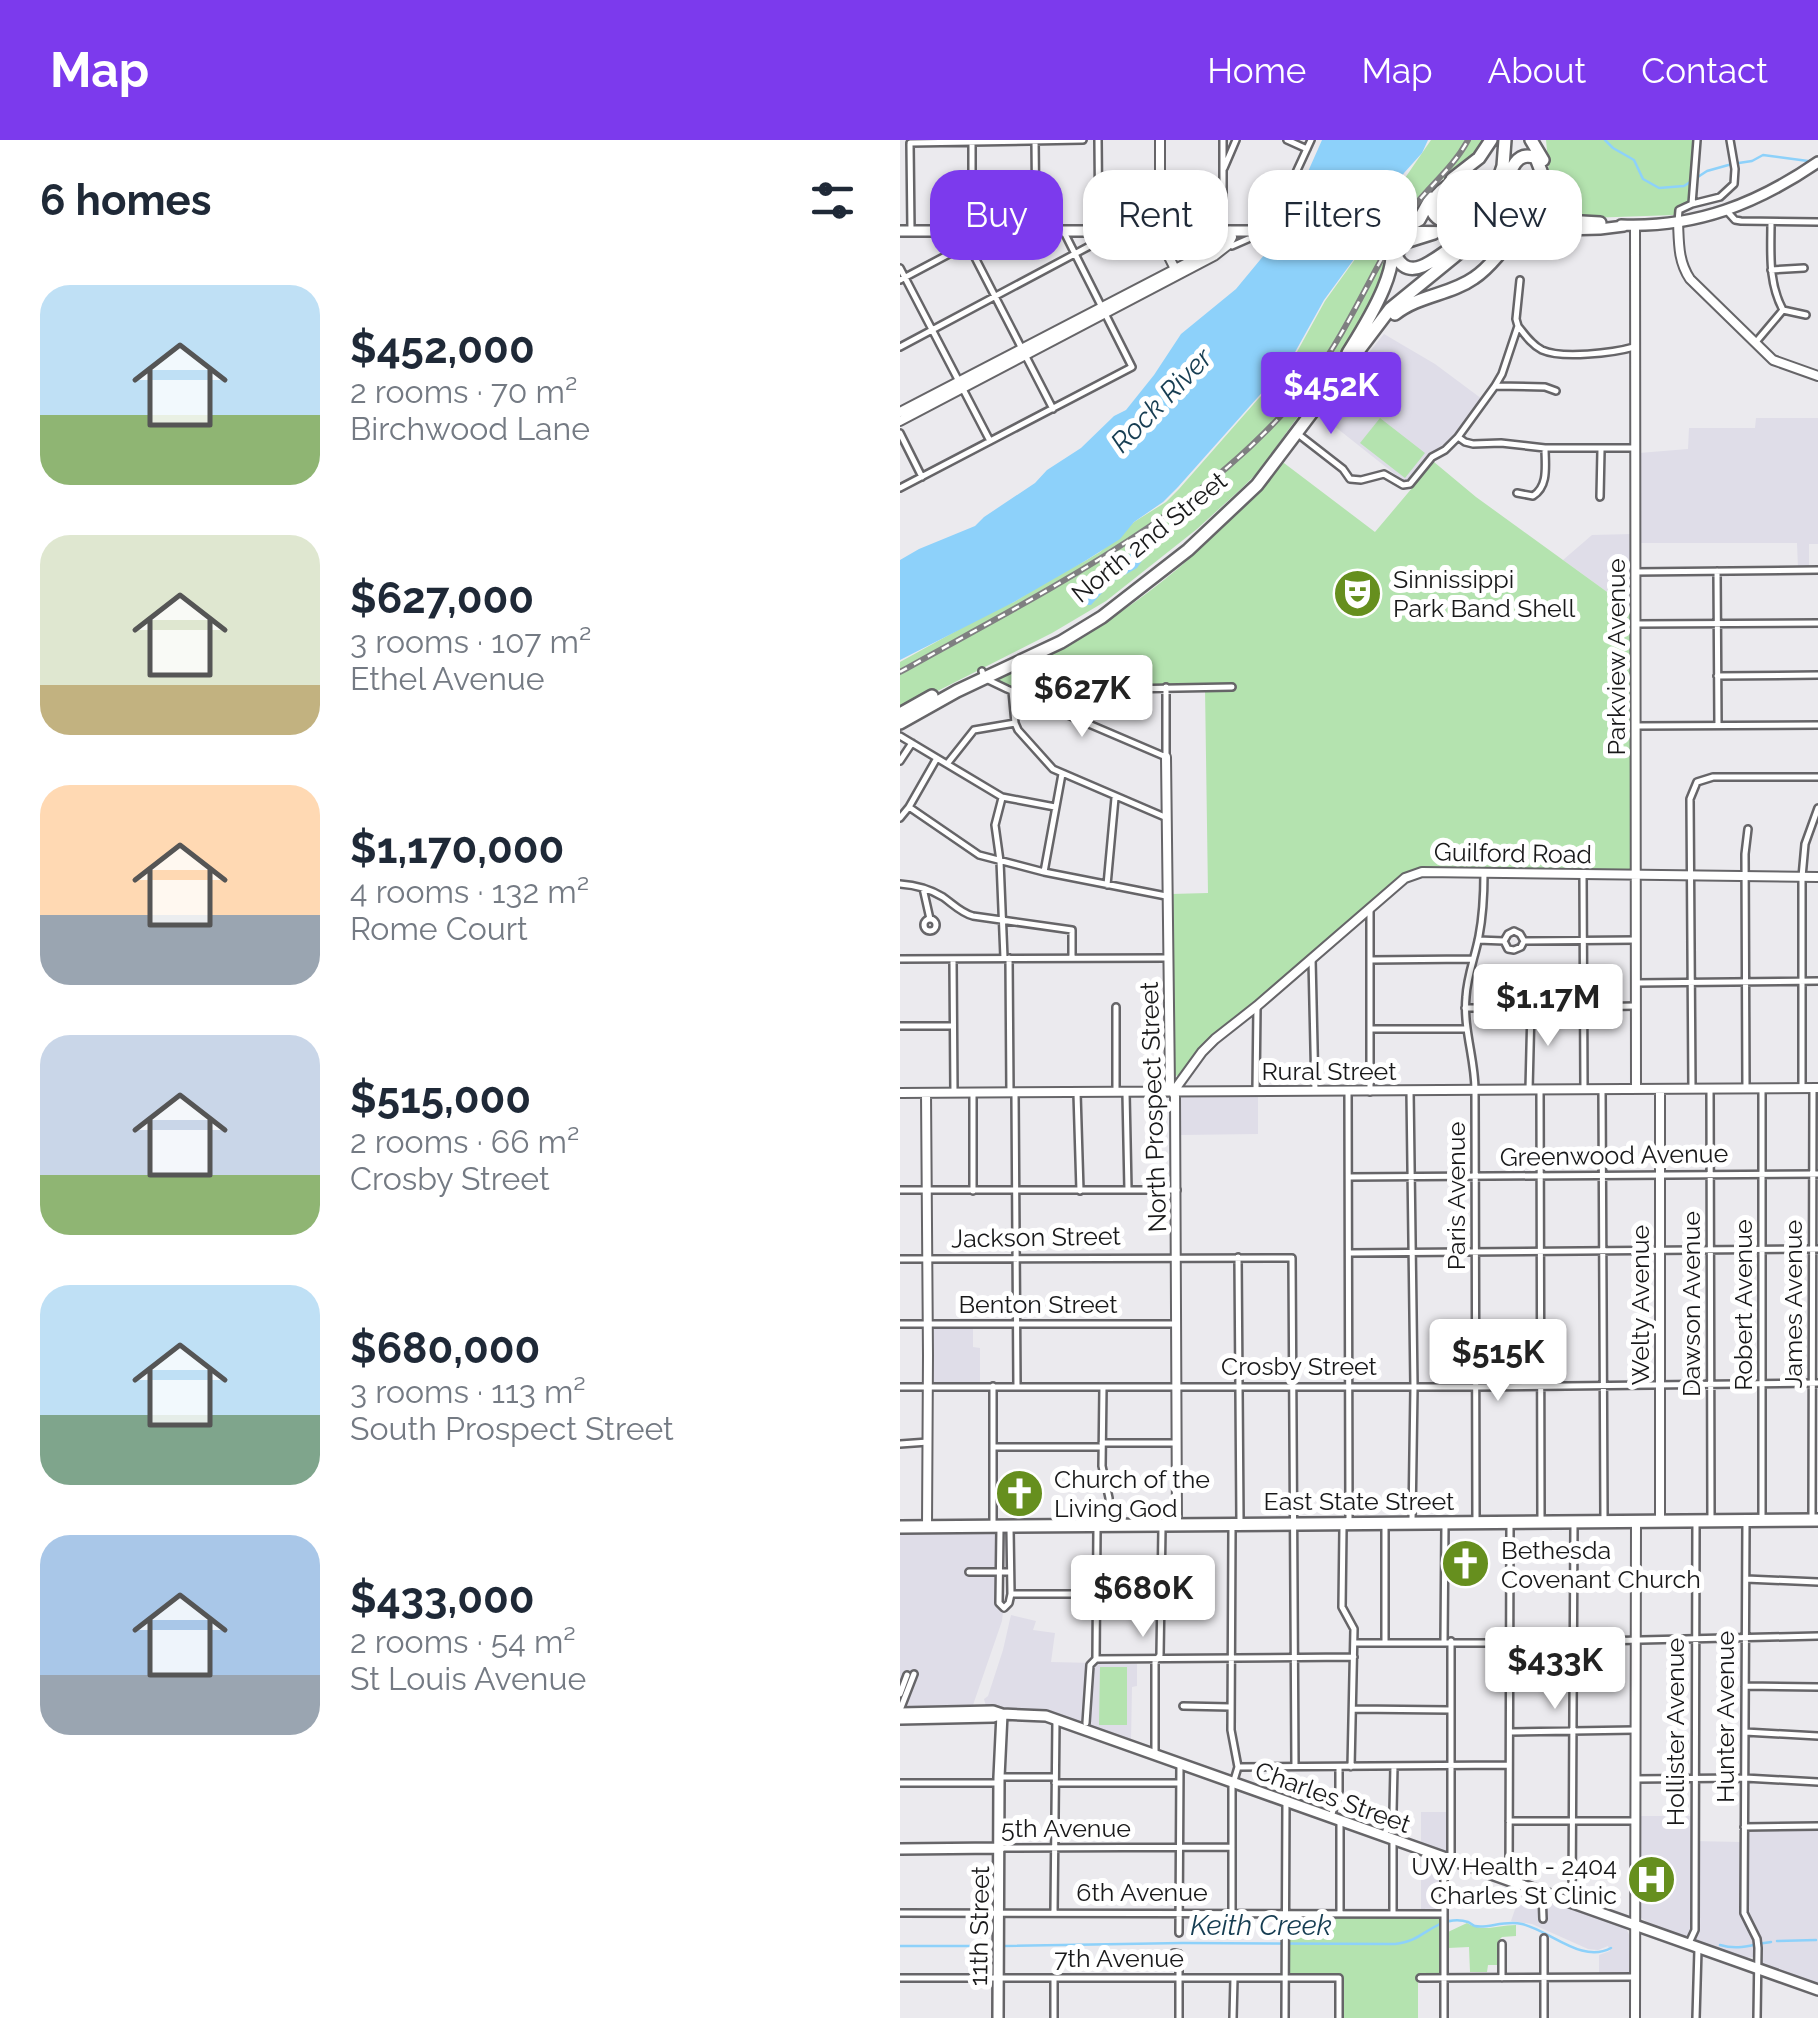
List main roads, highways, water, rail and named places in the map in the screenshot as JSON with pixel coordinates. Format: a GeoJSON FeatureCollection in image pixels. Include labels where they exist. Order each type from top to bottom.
{"type":"FeatureCollection","features":[{"type":"Feature","properties":{"kind":"main road"},"geometry":{"type":"LineString","coordinates":[[1417,221],[1434,195],[1479,158],[1491,140]]}},
{"type":"Feature","properties":{"kind":"main road","name":"North 2nd Street"},"geometry":{"type":"LineString","coordinates":[[1501,170],[1508,140]]}},
{"type":"Feature","properties":{"kind":"main road"},"geometry":{"type":"LineString","coordinates":[[1531,140],[1545,168],[1537,202],[1540,216],[1557,222],[1629,225]]}},
{"type":"Feature","properties":{"kind":"main road"},"geometry":{"type":"LineString","coordinates":[[1519,156],[1536,158],[1541,171],[1528,201],[1519,212],[1491,216],[1502,201],[1519,156]]}},
{"type":"Feature","properties":{"kind":"main road"},"geometry":{"type":"LineString","coordinates":[[1582,230],[1678,222],[1726,210],[1757,199],[1818,162]]}},
{"type":"Feature","properties":{"kind":"main road"},"geometry":{"type":"LineString","coordinates":[[1582,223],[1600,224]]}},
{"type":"Feature","properties":{"kind":"main road"},"geometry":{"type":"LineString","coordinates":[[905,230],[1248,231]]}},
{"type":"Feature","properties":{"kind":"main road"},"geometry":{"type":"LineString","coordinates":[[1434,233],[1402,243],[1396,256],[1406,268],[1421,267],[1437,259]]}},
{"type":"Feature","properties":{"kind":"main road"},"geometry":{"type":"LineString","coordinates":[[1417,234],[1437,233]]}},
{"type":"Feature","properties":{"kind":"main road"},"geometry":{"type":"LineString","coordinates":[[1348,353],[1377,305],[1390,260]]}},
{"type":"Feature","properties":{"kind":"main road","name":"North 2nd Street"},"geometry":{"type":"LineString","coordinates":[[900,714],[1061,633],[1146,576],[1253,482],[1392,299],[1445,260]]}},
{"type":"Feature","properties":{"kind":"main road","name":"North 2nd Street"},"geometry":{"type":"LineString","coordinates":[[900,723],[983,674],[1061,642],[1149,582],[1257,486],[1390,310],[1447,260]]}},
{"type":"Feature","properties":{"kind":"main road"},"geometry":{"type":"LineString","coordinates":[[1455,260],[1455,276],[1468,280],[1491,260]]}},
{"type":"Feature","properties":{"kind":"main road"},"geometry":{"type":"LineString","coordinates":[[1299,428],[1393,316],[1421,298],[1462,285],[1494,260]]}},
{"type":"Feature","properties":{"kind":"main road","name":"East State Street"},"geometry":{"type":"LineString","coordinates":[[900,1527],[1815,1520]]}},
{"type":"Feature","properties":{"kind":"main road","name":"Charles Street"},"geometry":{"type":"LineString","coordinates":[[900,1714],[1036,1714],[1056,1720],[1818,1990]]}},
{"type":"Feature","properties":{"kind":"main road","name":"11th Street"},"geometry":{"type":"LineString","coordinates":[[998,2018],[1002,1714]]}},
{"type":"Feature","properties":{"kind":"main road","name":"5th Avenue"},"geometry":{"type":"LineString","coordinates":[[900,1850],[1000,1848]]}},
{"type":"Feature","properties":{"kind":"water","name":"Rock River"},"geometry":{"type":"Polygon","coordinates":[[[1322,140],[1428,140],[1407,170],[1309,170],[1322,140]]]}},
{"type":"Feature","properties":{"kind":"water","name":"Rock River"},"geometry":{"type":"Polygon","coordinates":[[[1260,260],[1353,260],[1324,300],[1284,372],[1163,502],[1134,522],[1120,539],[1085,561],[900,660],[900,560],[975,526],[1081,448],[1114,416],[1126,410],[1181,334],[1236,289],[1260,260]]]}},
{"type":"Feature","properties":{"kind":"water"},"geometry":{"type":"Polygon","coordinates":[[[1137,550],[1146,555],[1137,568],[1112,582],[1091,605],[1078,605],[1078,589],[1137,550]]]}},
{"type":"Feature","properties":{"kind":"waterway"},"geometry":{"type":"LineString","coordinates":[[1605,140],[1634,160],[1643,179],[1659,188],[1684,186],[1707,171],[1763,155],[1808,161]]}},
{"type":"Feature","properties":{"kind":"waterway","name":"Keith Creek"},"geometry":{"type":"LineString","coordinates":[[1002,1946],[1395,1944],[1457,1920],[1480,1927],[1522,1924],[1589,1952],[1611,1948]]}},
{"type":"Feature","properties":{"kind":"waterway","name":"Keith Creek"},"geometry":{"type":"LineString","coordinates":[[1777,1941],[1816,1940]]}},
{"type":"Feature","properties":{"kind":"waterway","name":"Keith Creek"},"geometry":{"type":"LineString","coordinates":[[1720,1945],[1740,1947],[1771,1942]]}},
{"type":"Feature","properties":{"kind":"waterway","name":"Keith Creek"},"geometry":{"type":"LineString","coordinates":[[900,1946],[994,1946]]}},
{"type":"Feature","properties":{"kind":"railway"},"geometry":{"type":"LineString","coordinates":[[900,672],[1121,546],[1224,470],[1270,427],[1324,362],[1410,212],[1468,140]]}},
{"type":"Feature","properties":{"kind":"place","name":"Sinnissippi Park Band Shell"},"geometry":{"type":"Point","coordinates":[1358,593]}},
{"type":"Feature","properties":{"kind":"place","name":"Church of the Living God"},"geometry":{"type":"Point","coordinates":[1019,1493]}},
{"type":"Feature","properties":{"kind":"place","name":"Bethesda Covenant Church"},"geometry":{"type":"Point","coordinates":[1466,1564]}},
{"type":"Feature","properties":{"kind":"place","name":"UW Health - 2404 Charles St Clinic"},"geometry":{"type":"Point","coordinates":[1652,1880]}}]}
